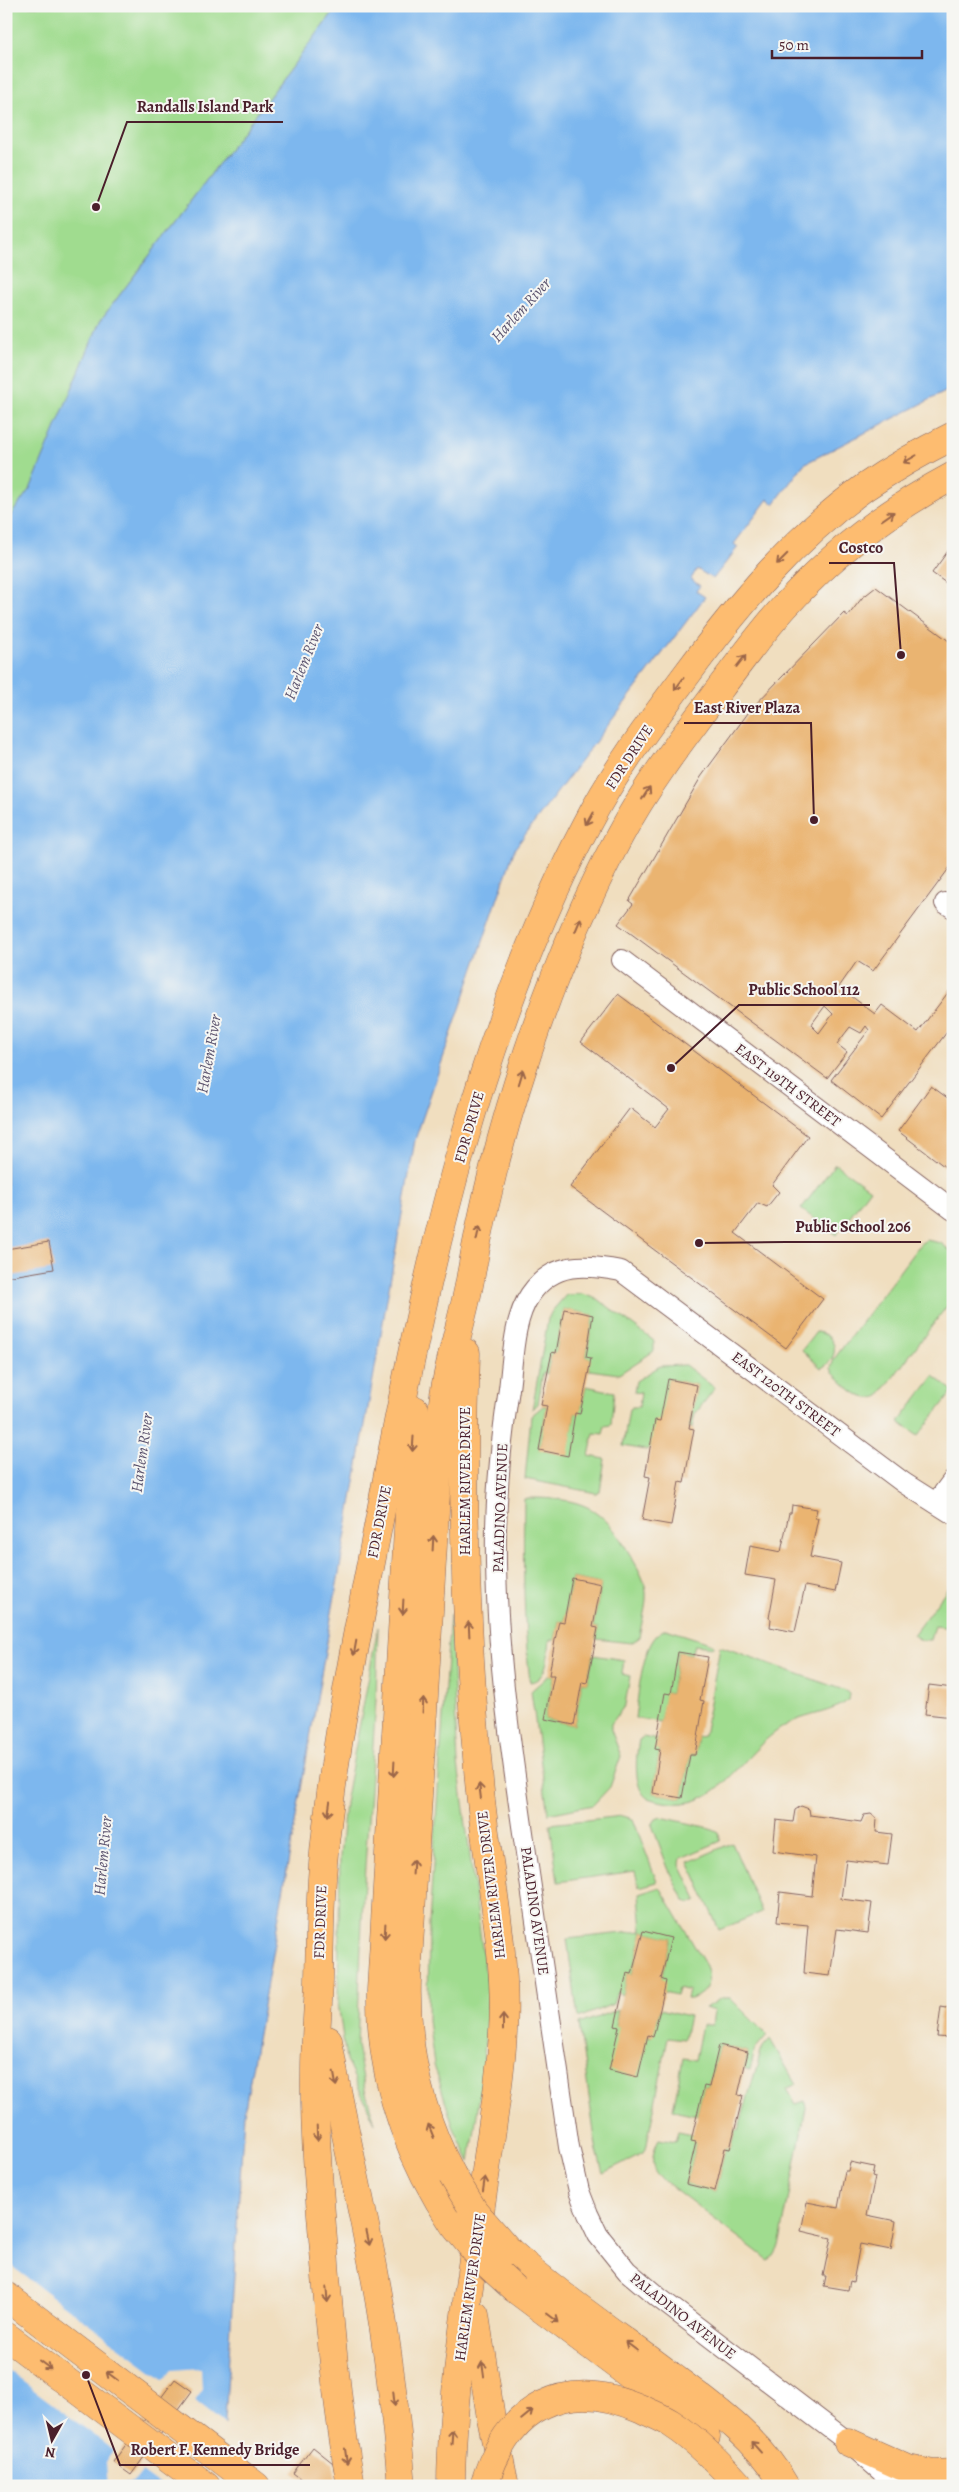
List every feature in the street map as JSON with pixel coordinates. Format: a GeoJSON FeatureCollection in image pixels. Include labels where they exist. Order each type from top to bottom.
{"type":"FeatureCollection","features":[{"type":"Feature","properties":{"kind":"main road","name":"FDR DRIVE"},"geometry":{"type":"LineString","coordinates":[[319,1979],[320,1910],[329,1806],[358,1630],[407,1373],[451,1191],[481,1088],[528,953],[557,884],[589,821],[626,758],[729,618],[783,558],[811,531],[866,486],[953,436]]}},
{"type":"Feature","properties":{"kind":"main road"},"geometry":{"type":"LineString","coordinates":[[785,2486],[765,2457],[740,2430],[551,2286],[509,2251],[474,2211],[452,2175],[431,2132],[414,2079],[408,2042],[406,1994],[437,1477],[444,1395],[484,1204],[524,1067],[548,998],[602,870],[620,834],[657,776],[696,721],[786,605],[810,580],[862,534],[922,493],[953,476]]}},
{"type":"Feature","properties":{"kind":"main road"},"geometry":{"type":"LineString","coordinates":[[810,580],[953,497]]}},
{"type":"Feature","properties":{"kind":"main road","name":"HARLEM RIVER DRIVE"},"geometry":{"type":"LineString","coordinates":[[451,2486],[455,2392],[496,2102],[503,2032],[503,1998],[477,1759],[465,1542],[463,1444],[469,1281]]}},
{"type":"Feature","properties":{"kind":"main road"},"geometry":{"type":"LineString","coordinates":[[422,1308],[381,2019],[387,2068],[404,2131],[430,2186],[454,2224],[482,2259],[514,2289],[678,2411],[729,2456],[739,2468],[749,2486]]}},
{"type":"Feature","properties":{"kind":"main road"},"geometry":{"type":"LineString","coordinates":[[319,1979],[315,2072],[319,2182],[329,2310],[351,2486]]}},
{"type":"Feature","properties":{"kind":"main road"},"geometry":{"type":"LineString","coordinates":[[319,1979],[344,2135],[368,2240],[382,2313],[392,2385],[402,2486]]}},
{"type":"Feature","properties":{"kind":"main road"},"geometry":{"type":"LineString","coordinates":[[470,2284],[490,2418],[505,2486]]}},
{"type":"Feature","properties":{"kind":"main road"},"geometry":{"type":"LineString","coordinates":[[6,2296],[234,2467],[256,2486]]}},
{"type":"Feature","properties":{"kind":"main road"},"geometry":{"type":"LineString","coordinates":[[6,2336],[206,2486]]}},
{"type":"Feature","properties":{"kind":"main road"},"geometry":{"type":"LineString","coordinates":[[484,2486],[500,2445],[519,2421],[546,2403],[562,2397],[580,2395],[617,2399],[671,2423],[716,2460],[740,2486]]}},
{"type":"Feature","properties":{"kind":"main road"},"geometry":{"type":"LineString","coordinates":[[848,2442],[908,2470],[933,2474],[953,2473]]}},
{"type":"Feature","properties":{"kind":"main road"},"geometry":{"type":"LineString","coordinates":[[234,2467],[267,2486]]}},
{"type":"Feature","properties":{"kind":"street","name":"EAST 119TH STREET"},"geometry":{"type":"LineString","coordinates":[[622,960],[953,1210]]}},
{"type":"Feature","properties":{"kind":"street","name":"PALADINO AVENUE"},"geometry":{"type":"LineString","coordinates":[[621,1271],[588,1265],[566,1267],[554,1272],[537,1287],[525,1306],[516,1339],[503,1430],[496,1527],[500,1643],[508,1718],[573,2168],[579,2191],[598,2235],[627,2271],[658,2298],[848,2442],[898,2486]]}},
{"type":"Feature","properties":{"kind":"street","name":"EAST 120TH STREET"},"geometry":{"type":"LineString","coordinates":[[621,1271],[904,1483],[953,1514]]}},
{"type":"Feature","properties":{"kind":"street"},"geometry":{"type":"LineString","coordinates":[[936,1503],[953,1480]]}},
{"type":"Feature","properties":{"kind":"green space"},"geometry":{"type":"Polygon","coordinates":[[[6,6],[338,6],[100,321],[31,488],[6,522],[6,6]]]}},
{"type":"Feature","properties":{"kind":"green space"},"geometry":{"type":"Polygon","coordinates":[[[835,1164],[870,1189],[836,1235],[801,1209],[835,1164]]]}},
{"type":"Feature","properties":{"kind":"green space"},"geometry":{"type":"Polygon","coordinates":[[[926,1240],[941,1243],[953,1253],[953,1298],[879,1396],[866,1398],[860,1396],[833,1373],[831,1368],[834,1359],[920,1244],[926,1240]]]}},
{"type":"Feature","properties":{"kind":"green space"},"geometry":{"type":"Polygon","coordinates":[[[582,1294],[598,1299],[654,1341],[654,1351],[619,1374],[589,1370],[590,1358],[586,1357],[593,1315],[564,1309],[556,1353],[552,1352],[547,1374],[543,1372],[538,1404],[532,1410],[548,1319],[552,1311],[566,1295],[582,1294]]]}},
{"type":"Feature","properties":{"kind":"green space"},"geometry":{"type":"Polygon","coordinates":[[[816,1332],[829,1337],[834,1347],[832,1359],[821,1368],[802,1350],[816,1332]]]}},
{"type":"Feature","properties":{"kind":"green space"},"geometry":{"type":"Polygon","coordinates":[[[685,1365],[715,1388],[695,1414],[692,1428],[689,1428],[697,1385],[668,1379],[662,1418],[651,1445],[646,1450],[623,1446],[629,1409],[639,1407],[641,1393],[634,1392],[636,1381],[660,1366],[685,1365]]]}},
{"type":"Feature","properties":{"kind":"green space"},"geometry":{"type":"Polygon","coordinates":[[[934,1376],[953,1391],[918,1436],[899,1422],[934,1376]]]}},
{"type":"Feature","properties":{"kind":"green space"},"geometry":{"type":"Polygon","coordinates":[[[586,1386],[614,1392],[611,1425],[605,1426],[603,1434],[594,1433],[589,1456],[605,1459],[600,1491],[596,1493],[525,1479],[531,1416],[543,1406],[547,1406],[539,1450],[567,1455],[575,1413],[580,1413],[586,1386]]]}},
{"type":"Feature","properties":{"kind":"green space"},"geometry":{"type":"Polygon","coordinates":[[[547,1498],[577,1503],[600,1515],[619,1537],[637,1567],[644,1582],[646,1592],[645,1609],[639,1638],[631,1643],[596,1639],[598,1628],[593,1627],[601,1584],[572,1578],[564,1622],[559,1621],[555,1640],[550,1640],[544,1671],[536,1680],[530,1682],[526,1636],[524,1568],[524,1499],[547,1498]]]}},
{"type":"Feature","properties":{"kind":"green space"},"geometry":{"type":"Polygon","coordinates":[[[953,1581],[953,1628],[934,1626],[930,1640],[921,1640],[913,1635],[953,1581]]]}},
{"type":"Feature","properties":{"kind":"green space"},"geometry":{"type":"Polygon","coordinates":[[[450,1614],[458,1764],[488,1994],[483,2073],[470,2162],[453,2126],[434,2064],[428,2020],[429,1923],[450,1614]]]}},
{"type":"Feature","properties":{"kind":"green space"},"geometry":{"type":"Polygon","coordinates":[[[378,1627],[376,1699],[363,1897],[357,2045],[365,2090],[375,2123],[346,2060],[338,2002],[340,1857],[345,1803],[378,1627]]]}},
{"type":"Feature","properties":{"kind":"green space"},"geometry":{"type":"Polygon","coordinates":[[[666,1629],[713,1644],[713,1647],[694,1645],[691,1654],[678,1652],[671,1694],[666,1693],[660,1722],[635,1718],[646,1655],[651,1643],[658,1634],[666,1629]]]}},
{"type":"Feature","properties":{"kind":"green space"},"geometry":{"type":"Polygon","coordinates":[[[720,1646],[846,1691],[849,1694],[848,1700],[836,1708],[788,1724],[770,1737],[725,1782],[709,1794],[692,1801],[671,1803],[646,1797],[639,1786],[636,1770],[639,1740],[643,1737],[657,1740],[660,1750],[653,1793],[682,1798],[690,1755],[695,1755],[698,1737],[704,1736],[720,1646]]]}},
{"type":"Feature","properties":{"kind":"green space"},"geometry":{"type":"Polygon","coordinates":[[[593,1655],[624,1660],[622,1674],[630,1676],[625,1705],[611,1724],[611,1730],[621,1756],[610,1787],[593,1805],[548,1814],[531,1691],[549,1675],[554,1675],[545,1719],[574,1725],[582,1682],[587,1683],[593,1655]]]}},
{"type":"Feature","properties":{"kind":"green space"},"geometry":{"type":"Polygon","coordinates":[[[623,1816],[633,1819],[657,1882],[639,1887],[635,1871],[558,1882],[550,1824],[623,1816]]]}},
{"type":"Feature","properties":{"kind":"green space"},"geometry":{"type":"Polygon","coordinates":[[[661,1817],[710,1828],[718,1832],[721,1841],[681,1858],[680,1864],[697,1900],[691,1903],[685,1901],[668,1868],[652,1825],[656,1819],[661,1817]]]}},
{"type":"Feature","properties":{"kind":"green space"},"geometry":{"type":"Polygon","coordinates":[[[732,1843],[762,1912],[719,1930],[689,1862],[732,1843]]]}},
{"type":"Feature","properties":{"kind":"green space"},"geometry":{"type":"Polygon","coordinates":[[[660,1887],[706,1966],[708,1971],[707,1986],[701,1993],[691,1999],[687,1999],[689,1991],[678,1988],[676,1995],[664,1992],[661,1979],[671,1938],[643,1931],[632,1974],[627,1974],[622,1995],[617,1992],[613,2004],[578,2018],[567,1939],[642,1931],[639,1894],[660,1887]]]}},
{"type":"Feature","properties":{"kind":"green space"},"geometry":{"type":"Polygon","coordinates":[[[721,1998],[730,1998],[767,2035],[755,2049],[750,2070],[744,2068],[748,2052],[719,2045],[709,2087],[704,2086],[697,2115],[673,2110],[683,2058],[695,2060],[701,2029],[703,2025],[712,2025],[714,2011],[705,2008],[721,1998]]]}},
{"type":"Feature","properties":{"kind":"green space"},"geometry":{"type":"Polygon","coordinates":[[[660,2009],[689,2016],[684,2039],[668,2037],[646,2149],[643,2153],[603,2173],[596,2147],[579,2024],[618,2010],[615,2026],[652,2037],[660,2009]]]}},
{"type":"Feature","properties":{"kind":"green space"},"geometry":{"type":"Polygon","coordinates":[[[770,2039],[796,2084],[787,2089],[796,2104],[805,2101],[806,2108],[779,2247],[774,2256],[768,2260],[658,2176],[653,2163],[655,2148],[659,2139],[675,2142],[678,2131],[693,2134],[696,2142],[686,2184],[715,2191],[725,2148],[730,2149],[735,2130],[738,2131],[760,2055],[763,2047],[770,2039]]]}},
{"type":"Feature","properties":{"kind":"water","name":"Harlem River"},"geometry":{"type":"Polygon","coordinates":[[[338,6],[953,6],[953,388],[804,464],[774,504],[768,499],[734,544],[738,547],[713,579],[697,569],[691,579],[700,586],[696,591],[705,597],[515,848],[415,1140],[244,2114],[221,2486],[6,2486],[6,522],[31,487],[100,321],[338,6]]]}},
{"type":"Feature","properties":{"kind":"pier"},"geometry":{"type":"Polygon","coordinates":[[[6,2262],[164,2380],[172,2370],[201,2368],[202,2391],[195,2401],[227,2426],[223,2486],[161,2486],[142,2472],[133,2483],[108,2486],[106,2462],[114,2450],[6,2369],[6,2262]]]}},
{"type":"Feature","properties":{"kind":"building"},"geometry":{"type":"Polygon","coordinates":[[[953,544],[953,588],[932,573],[953,544]]]}},
{"type":"Feature","properties":{"kind":"building"},"geometry":{"type":"Polygon","coordinates":[[[876,587],[953,644],[953,863],[873,971],[857,961],[839,987],[875,1014],[882,1005],[918,1032],[953,986],[953,1024],[881,1119],[831,1080],[869,1030],[866,1026],[861,1033],[850,1027],[837,1044],[847,1052],[827,1078],[618,924],[633,904],[629,901],[701,777],[751,709],[844,613],[848,616],[862,598],[876,587]],[[825,1006],[811,1025],[819,1033],[833,1014],[825,1006]]]}},
{"type":"Feature","properties":{"kind":"building"},"geometry":{"type":"Polygon","coordinates":[[[618,994],[808,1136],[772,1185],[779,1192],[767,1207],[758,1203],[735,1233],[823,1299],[786,1348],[570,1187],[630,1108],[655,1127],[669,1109],[581,1042],[618,994]]]}},
{"type":"Feature","properties":{"kind":"building"},"geometry":{"type":"Polygon","coordinates":[[[931,1086],[953,1102],[953,1173],[898,1131],[931,1086]]]}},
{"type":"Feature","properties":{"kind":"building"},"geometry":{"type":"Polygon","coordinates":[[[49,1242],[54,1269],[6,1277],[6,1249],[49,1242]]]}},
{"type":"Feature","properties":{"kind":"building"},"geometry":{"type":"Polygon","coordinates":[[[564,1309],[593,1315],[586,1357],[591,1358],[589,1370],[580,1414],[575,1413],[568,1456],[539,1450],[547,1406],[541,1405],[552,1352],[556,1353],[564,1309]]]}},
{"type":"Feature","properties":{"kind":"building"},"geometry":{"type":"Polygon","coordinates":[[[668,1379],[697,1385],[689,1428],[694,1429],[684,1483],[679,1482],[671,1525],[642,1520],[650,1477],[645,1476],[655,1420],[660,1421],[668,1379]]]}},
{"type":"Feature","properties":{"kind":"building"},"geometry":{"type":"Polygon","coordinates":[[[792,1505],[817,1509],[815,1518],[818,1518],[810,1557],[841,1563],[835,1592],[805,1586],[795,1632],[770,1627],[771,1619],[769,1618],[776,1580],[745,1575],[750,1546],[781,1552],[792,1505]]]}},
{"type":"Feature","properties":{"kind":"building"},"geometry":{"type":"Polygon","coordinates":[[[572,1578],[601,1584],[593,1627],[598,1628],[596,1639],[587,1683],[582,1682],[574,1725],[545,1719],[554,1675],[549,1675],[555,1640],[559,1621],[564,1622],[572,1578]]]}},
{"type":"Feature","properties":{"kind":"building"},"geometry":{"type":"Polygon","coordinates":[[[678,1652],[708,1657],[700,1700],[704,1701],[695,1755],[690,1755],[682,1798],[653,1793],[660,1750],[655,1749],[665,1693],[671,1694],[678,1652]]]}},
{"type":"Feature","properties":{"kind":"building"},"geometry":{"type":"Polygon","coordinates":[[[929,1685],[953,1688],[953,1717],[925,1714],[929,1685]]]}},
{"type":"Feature","properties":{"kind":"building"},"geometry":{"type":"Polygon","coordinates":[[[801,1806],[809,1809],[810,1815],[861,1822],[864,1815],[871,1814],[877,1819],[876,1832],[892,1834],[888,1865],[846,1860],[841,1899],[872,1903],[868,1933],[837,1929],[830,1976],[804,1973],[808,1925],[777,1922],[780,1892],[812,1896],[816,1857],[773,1851],[776,1820],[793,1822],[795,1810],[801,1806]]]}},
{"type":"Feature","properties":{"kind":"building"},"geometry":{"type":"Polygon","coordinates":[[[643,1931],[671,1938],[661,1979],[666,1981],[660,2009],[653,2037],[648,2035],[638,2077],[609,2070],[619,2027],[615,2026],[627,1973],[632,1974],[643,1931]]]}},
{"type":"Feature","properties":{"kind":"building"},"geometry":{"type":"Polygon","coordinates":[[[941,2007],[953,2009],[953,2038],[937,2037],[941,2007]]]}},
{"type":"Feature","properties":{"kind":"building"},"geometry":{"type":"Polygon","coordinates":[[[719,2045],[748,2052],[738,2095],[743,2096],[730,2149],[725,2148],[715,2191],[686,2184],[696,2142],[691,2141],[697,2115],[704,2086],[709,2087],[719,2045]]]}},
{"type":"Feature","properties":{"kind":"building"},"geometry":{"type":"Polygon","coordinates":[[[850,2162],[874,2167],[872,2176],[875,2177],[867,2215],[896,2221],[891,2250],[860,2244],[853,2282],[850,2281],[848,2290],[824,2286],[826,2276],[823,2276],[831,2238],[801,2231],[807,2202],[838,2208],[845,2171],[848,2171],[850,2162]]]}},
{"type":"Feature","properties":{"kind":"building"},"geometry":{"type":"Polygon","coordinates":[[[175,2379],[192,2391],[131,2475],[113,2462],[175,2379]]]}},
{"type":"Feature","properties":{"kind":"building"},"geometry":{"type":"Polygon","coordinates":[[[313,2447],[333,2463],[336,2479],[331,2486],[310,2486],[293,2473],[313,2447]]]}},
{"type":"Feature","properties":{"kind":"place","name":"Randalls Island Park"},"geometry":{"type":"Point","coordinates":[96,207]}},
{"type":"Feature","properties":{"kind":"place","name":"Costco"},"geometry":{"type":"Point","coordinates":[901,655]}},
{"type":"Feature","properties":{"kind":"place","name":"East River Plaza"},"geometry":{"type":"Point","coordinates":[814,820]}},
{"type":"Feature","properties":{"kind":"place","name":"Public School 112"},"geometry":{"type":"Point","coordinates":[671,1068]}},
{"type":"Feature","properties":{"kind":"place","name":"Public School 206"},"geometry":{"type":"Point","coordinates":[699,1243]}},
{"type":"Feature","properties":{"kind":"place","name":"Robert F. Kennedy Bridge"},"geometry":{"type":"Point","coordinates":[86,2375]}}]}
